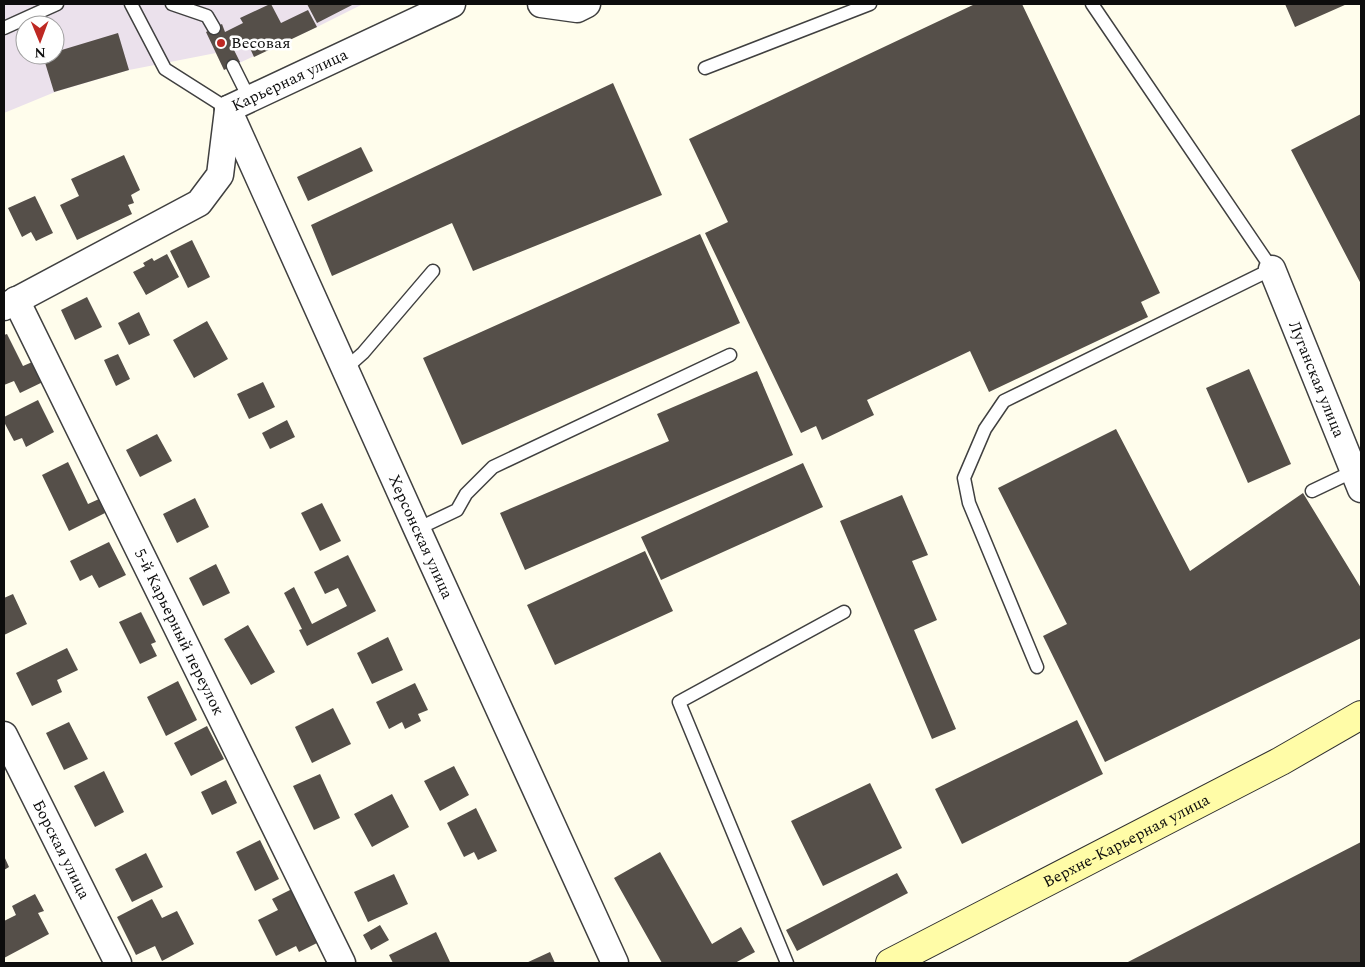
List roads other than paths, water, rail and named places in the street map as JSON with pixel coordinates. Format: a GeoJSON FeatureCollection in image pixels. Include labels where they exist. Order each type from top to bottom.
{"type":"FeatureCollection","features":[{"type":"Feature","properties":{"kind":"street","name":"Карьерная улица"},"geometry":{"type":"LineString","coordinates":[[10,304],[199,203],[220,175],[238,104],[452,4]]}},
{"type":"Feature","properties":{"kind":"street"},"geometry":{"type":"LineString","coordinates":[[541,4],[579,5]]}},
{"type":"Feature","properties":{"kind":"street","name":"Херсонская улица"},"geometry":{"type":"LineString","coordinates":[[238,104],[345,369],[616,963]]}},
{"type":"Feature","properties":{"kind":"street","name":"Луганская улица"},"geometry":{"type":"LineString","coordinates":[[1272,269],[1358,480]]}},
{"type":"Feature","properties":{"kind":"street","name":"5-й Карьерный переулок"},"geometry":{"type":"LineString","coordinates":[[10,304],[342,963]]}},
{"type":"Feature","properties":{"kind":"street","name":"Верхне-Карьерная улица"},"geometry":{"type":"LineString","coordinates":[[890,963],[1280,761],[1361,714]]}},
{"type":"Feature","properties":{"kind":"street","name":"Борская улица"},"geometry":{"type":"LineString","coordinates":[[4,735],[118,963]]}},
{"type":"Feature","properties":{"kind":"lane"},"geometry":{"type":"LineString","coordinates":[[4,28],[57,4]]}},
{"type":"Feature","properties":{"kind":"lane"},"geometry":{"type":"LineString","coordinates":[[131,4],[166,69],[238,104]]}},
{"type":"Feature","properties":{"kind":"lane"},"geometry":{"type":"LineString","coordinates":[[172,4],[208,16],[214,28]]}},
{"type":"Feature","properties":{"kind":"lane"},"geometry":{"type":"LineString","coordinates":[[705,68],[870,4]]}},
{"type":"Feature","properties":{"kind":"lane"},"geometry":{"type":"LineString","coordinates":[[1037,667],[969,503],[964,478],[985,429],[1004,401],[1272,269],[1092,4]]}},
{"type":"Feature","properties":{"kind":"lane"},"geometry":{"type":"LineString","coordinates":[[233,66],[238,104]]}},
{"type":"Feature","properties":{"kind":"lane"},"geometry":{"type":"LineString","coordinates":[[345,369],[363,353],[433,271]]}},
{"type":"Feature","properties":{"kind":"lane"},"geometry":{"type":"LineString","coordinates":[[417,529],[457,510],[466,494],[493,466],[730,355]]}},
{"type":"Feature","properties":{"kind":"lane"},"geometry":{"type":"LineString","coordinates":[[1312,491],[1358,480]]}},
{"type":"Feature","properties":{"kind":"lane"},"geometry":{"type":"LineString","coordinates":[[787,963],[679,702],[844,612]]}},
{"type":"Feature","properties":{"kind":"place","name":"Весовая"},"geometry":{"type":"Point","coordinates":[221,43]}}]}
